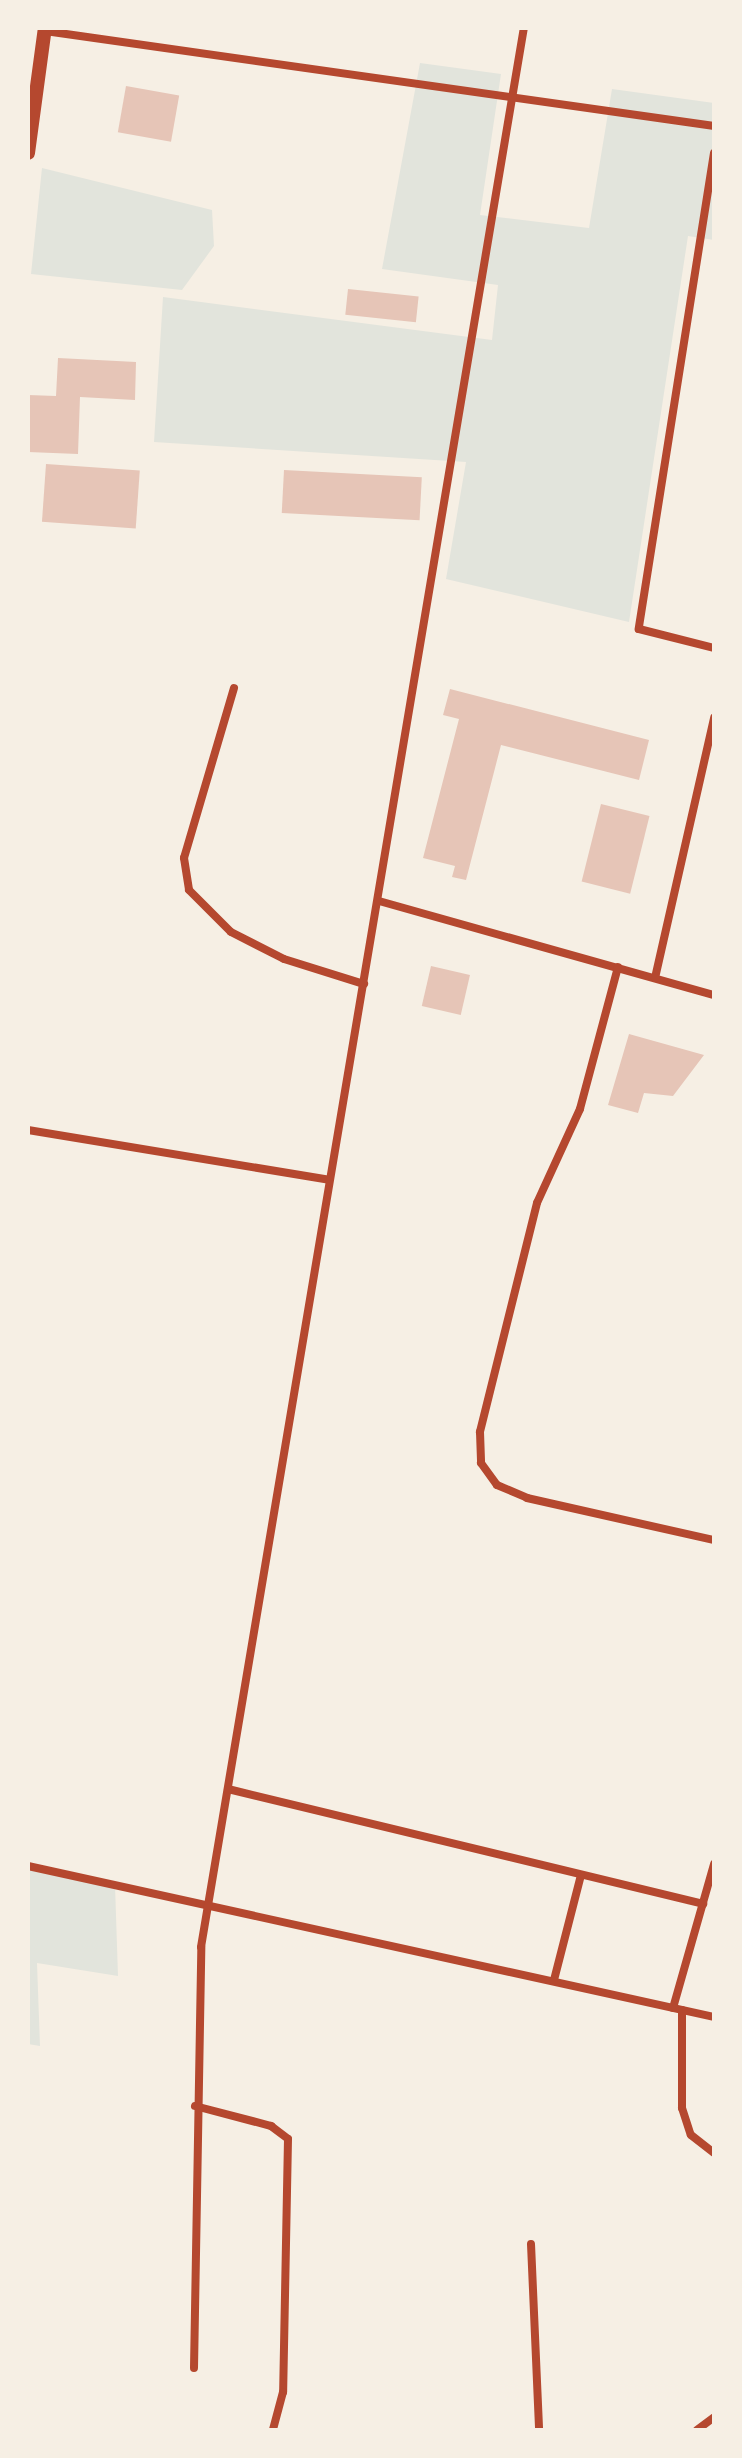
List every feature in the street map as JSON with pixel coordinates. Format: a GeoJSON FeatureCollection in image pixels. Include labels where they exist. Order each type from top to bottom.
{"type":"FeatureCollection","features":[{"type":"Feature","properties":{"kind":"street"},"geometry":{"type":"LineString","coordinates":[[194,2368],[195,1996],[329,1180],[515,98],[524,28]]}},
{"type":"Feature","properties":{"kind":"street"},"geometry":{"type":"LineString","coordinates":[[28,29],[714,126]]}},
{"type":"Feature","properties":{"kind":"street"},"geometry":{"type":"LineString","coordinates":[[28,153],[45,30]]}},
{"type":"Feature","properties":{"kind":"street"},"geometry":{"type":"LineString","coordinates":[[714,153],[639,629],[714,648]]}},
{"type":"Feature","properties":{"kind":"street"},"geometry":{"type":"LineString","coordinates":[[234,688],[184,858],[189,890],[231,932],[284,959],[364,984]]}},
{"type":"Feature","properties":{"kind":"street"},"geometry":{"type":"LineString","coordinates":[[655,978],[714,718]]}},
{"type":"Feature","properties":{"kind":"street"},"geometry":{"type":"LineString","coordinates":[[379,901],[714,995]]}},
{"type":"Feature","properties":{"kind":"street"},"geometry":{"type":"LineString","coordinates":[[618,967],[580,1109],[537,1203],[480,1432],[481,1463],[497,1485],[527,1498],[714,1540]]}},
{"type":"Feature","properties":{"kind":"street"},"geometry":{"type":"LineString","coordinates":[[28,1130],[329,1180]]}},
{"type":"Feature","properties":{"kind":"street"},"geometry":{"type":"LineString","coordinates":[[228,1789],[703,1904]]}},
{"type":"Feature","properties":{"kind":"street"},"geometry":{"type":"LineString","coordinates":[[714,1864],[678,2009],[682,2108],[691,2135],[714,2153]]}},
{"type":"Feature","properties":{"kind":"street"},"geometry":{"type":"LineString","coordinates":[[28,1866],[714,2017]]}},
{"type":"Feature","properties":{"kind":"street"},"geometry":{"type":"LineString","coordinates":[[554,1980],[581,1875]]}},
{"type":"Feature","properties":{"kind":"street"},"geometry":{"type":"LineString","coordinates":[[195,2106],[271,2126],[288,2139],[283,2392],[273,2430]]}},
{"type":"Feature","properties":{"kind":"street"},"geometry":{"type":"LineString","coordinates":[[531,2244],[539,2430]]}},
{"type":"Feature","properties":{"kind":"street"},"geometry":{"type":"LineString","coordinates":[[697,2430],[714,2417]]}},
{"type":"Feature","properties":{"kind":"shaded area"},"geometry":{"type":"Polygon","coordinates":[[[420,63],[501,74],[480,215],[589,228],[612,89],[714,103],[714,240],[688,236],[629,622],[446,579],[466,462],[154,442],[163,297],[492,340],[498,285],[382,269],[420,63]]]}},
{"type":"Feature","properties":{"kind":"shaded area"},"geometry":{"type":"Polygon","coordinates":[[[42,168],[212,210],[214,246],[182,290],[31,274],[42,168]]]}},
{"type":"Feature","properties":{"kind":"shaded area"},"geometry":{"type":"Polygon","coordinates":[[[28,1863],[115,1885],[118,1976],[37,1963],[40,2046],[28,2044],[28,1863]]]}},
{"type":"Feature","properties":{"kind":"building"},"geometry":{"type":"Polygon","coordinates":[[[126,86],[179,95],[171,142],[118,132],[126,86]]]}},
{"type":"Feature","properties":{"kind":"building"},"geometry":{"type":"Polygon","coordinates":[[[348,289],[419,296],[416,322],[345,315],[348,289]]]}},
{"type":"Feature","properties":{"kind":"building"},"geometry":{"type":"Polygon","coordinates":[[[58,358],[136,362],[135,400],[80,397],[78,454],[28,452],[28,395],[56,396],[58,358]]]}},
{"type":"Feature","properties":{"kind":"building"},"geometry":{"type":"Polygon","coordinates":[[[46,464],[140,471],[136,528],[42,522],[46,464]]]}},
{"type":"Feature","properties":{"kind":"building"},"geometry":{"type":"Polygon","coordinates":[[[284,470],[422,477],[420,520],[282,513],[284,470]]]}},
{"type":"Feature","properties":{"kind":"building"},"geometry":{"type":"Polygon","coordinates":[[[450,689],[649,740],[639,780],[501,745],[466,880],[452,877],[455,866],[423,858],[459,719],[443,715],[450,689]]]}},
{"type":"Feature","properties":{"kind":"building"},"geometry":{"type":"Polygon","coordinates":[[[601,804],[650,816],[630,894],[582,882],[601,804]]]}},
{"type":"Feature","properties":{"kind":"building"},"geometry":{"type":"Polygon","coordinates":[[[431,966],[470,975],[461,1015],[422,1006],[431,966]]]}},
{"type":"Feature","properties":{"kind":"building"},"geometry":{"type":"Polygon","coordinates":[[[629,1034],[704,1055],[673,1096],[644,1093],[638,1113],[608,1105],[629,1034]]]}}]}
